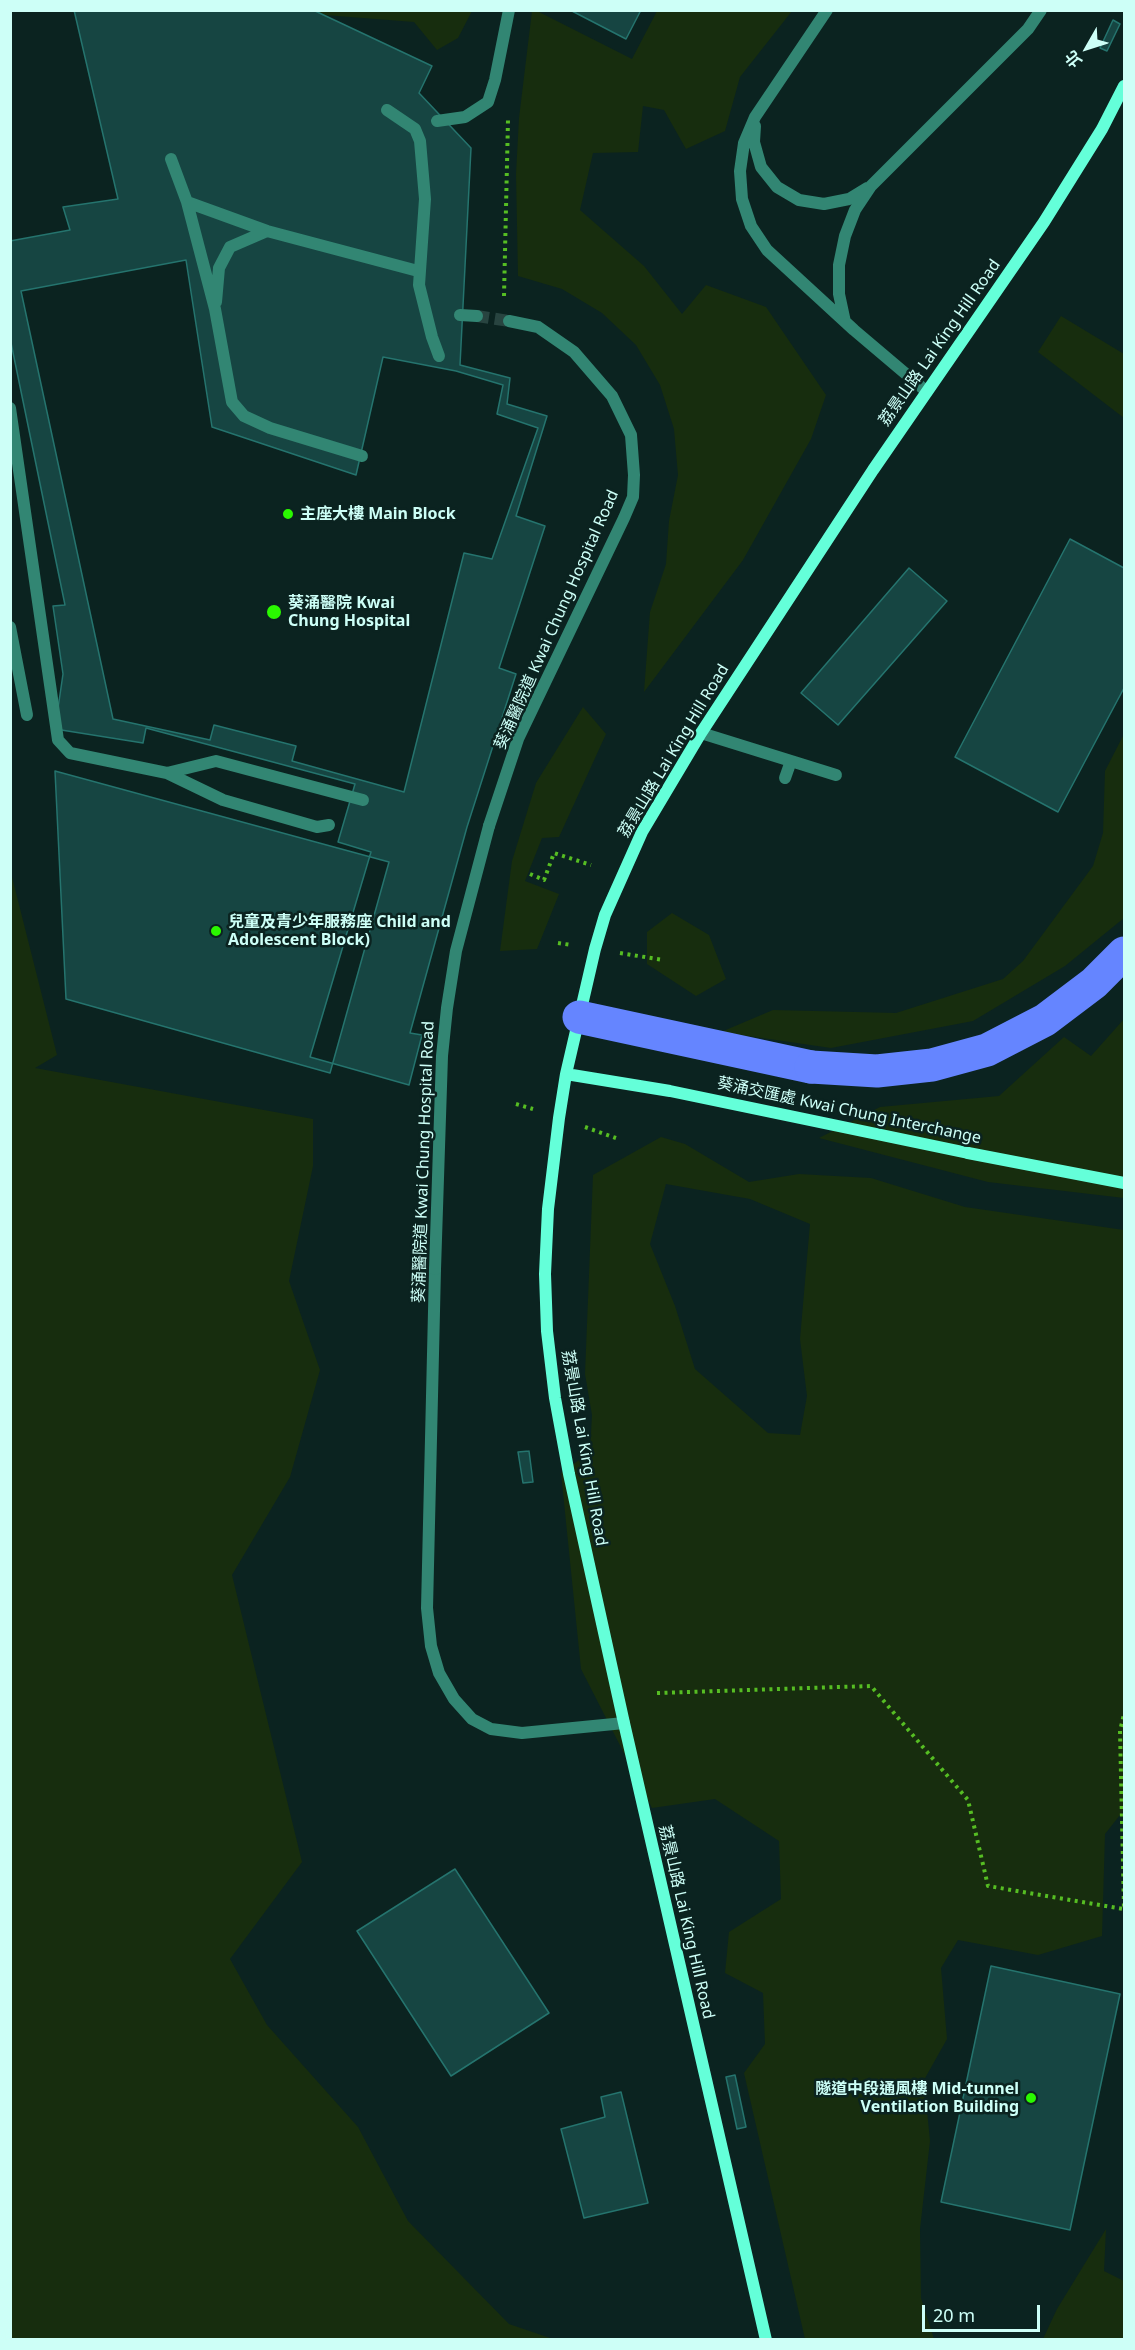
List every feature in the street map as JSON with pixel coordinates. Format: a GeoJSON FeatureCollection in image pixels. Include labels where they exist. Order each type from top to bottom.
{"type":"FeatureCollection","features":[{"type":"Feature","properties":{"kind":"highway"},"geometry":{"type":"LineString","coordinates":[[579,1017],[811,1067],[877,1071],[910,1068],[932,1065],[987,1050],[1045,1020],[1094,983],[1125,953]]}},
{"type":"Feature","properties":{"kind":"main road","name":"荔景山路 Lai King Hill Road"},"geometry":{"type":"LineString","coordinates":[[766,2340],[624,1723],[569,1474],[555,1398],[547,1330],[545,1274],[548,1209],[566,1074],[606,915],[642,831],[701,734],[926,391],[1044,222],[1102,129],[1125,86]]}},
{"type":"Feature","properties":{"kind":"main road","name":"葵涌交匯處 Kwai Chung Interchange"},"geometry":{"type":"LineString","coordinates":[[566,1074],[670,1091],[1125,1183]]}},
{"type":"Feature","properties":{"kind":"street"},"geometry":{"type":"LineString","coordinates":[[437,122],[465,117],[488,102],[495,80],[509,10]]}},
{"type":"Feature","properties":{"kind":"street"},"geometry":{"type":"LineString","coordinates":[[827,10],[755,117],[744,143],[740,171],[742,199],[751,226],[767,250],[845,322],[926,391]]}},
{"type":"Feature","properties":{"kind":"street"},"geometry":{"type":"LineString","coordinates":[[845,322],[839,294],[839,265],[845,236],[855,210],[871,186],[1028,29],[1041,10]]}},
{"type":"Feature","properties":{"kind":"street"},"geometry":{"type":"LineString","coordinates":[[387,110],[415,129],[420,141],[425,199],[418,271],[419,285],[426,316],[440,356]]}},
{"type":"Feature","properties":{"kind":"street"},"geometry":{"type":"LineString","coordinates":[[755,117],[754,142],[761,167],[777,187],[799,200],[824,204],[849,199],[871,186]]}},
{"type":"Feature","properties":{"kind":"street"},"geometry":{"type":"LineString","coordinates":[[171,159],[187,202],[215,309],[232,402],[244,416],[270,428],[362,456]]}},
{"type":"Feature","properties":{"kind":"street"},"geometry":{"type":"LineString","coordinates":[[187,202],[267,231],[418,271]]}},
{"type":"Feature","properties":{"kind":"street"},"geometry":{"type":"LineString","coordinates":[[215,309],[219,268],[230,247],[267,231]]}},
{"type":"Feature","properties":{"kind":"street"},"geometry":{"type":"LineString","coordinates":[[460,315],[477,316]]}},
{"type":"Feature","properties":{"kind":"street","name":"葵涌醫院道 Kwai Chung Hospital Road"},"geometry":{"type":"LineString","coordinates":[[509,321],[538,327],[574,352],[612,396],[631,435],[633,497],[518,739],[489,826],[456,951],[442,1056],[427,1608],[431,1646],[439,1673],[454,1699],[472,1719],[491,1729],[522,1733],[624,1723]]}},
{"type":"Feature","properties":{"kind":"street"},"geometry":{"type":"LineString","coordinates":[[10,408],[58,740],[70,753],[167,772],[223,800],[317,826],[329,825]]}},
{"type":"Feature","properties":{"kind":"street"},"geometry":{"type":"LineString","coordinates":[[10,627],[27,715]]}},
{"type":"Feature","properties":{"kind":"street"},"geometry":{"type":"LineString","coordinates":[[701,734],[836,775]]}},
{"type":"Feature","properties":{"kind":"street"},"geometry":{"type":"LineString","coordinates":[[167,772],[216,761],[363,800]]}},
{"type":"Feature","properties":{"kind":"street"},"geometry":{"type":"LineString","coordinates":[[785,778],[791,761]]}},
{"type":"Feature","properties":{"kind":"path"},"geometry":{"type":"LineString","coordinates":[[503,308],[508,116]]}},
{"type":"Feature","properties":{"kind":"path"},"geometry":{"type":"LineString","coordinates":[[530,874],[544,880],[554,853],[591,865]]}},
{"type":"Feature","properties":{"kind":"path"},"geometry":{"type":"LineString","coordinates":[[657,1693],[871,1686],[968,1800],[988,1886],[1124,1909],[1120,1731],[1125,1714]]}},
{"type":"Feature","properties":{"kind":"green space"},"geometry":{"type":"Polygon","coordinates":[[[314,10],[472,11],[458,38],[437,50],[414,22],[312,14],[314,10]]]}},
{"type":"Feature","properties":{"kind":"green space"},"geometry":{"type":"Polygon","coordinates":[[[532,11],[537,11],[632,59],[657,11],[792,11],[740,77],[725,131],[686,149],[664,110],[643,106],[638,152],[593,153],[580,210],[644,266],[682,314],[706,285],[766,307],[826,395],[811,439],[743,560],[644,692],[650,612],[666,564],[669,521],[678,475],[674,429],[660,385],[636,345],[602,313],[562,289],[518,276],[516,174],[519,118],[532,11]]]}},
{"type":"Feature","properties":{"kind":"green space"},"geometry":{"type":"Polygon","coordinates":[[[1061,316],[1124,354],[1124,418],[1038,352],[1061,316]]]}},
{"type":"Feature","properties":{"kind":"green space"},"geometry":{"type":"Polygon","coordinates":[[[583,707],[606,734],[559,837],[542,838],[525,881],[559,894],[537,949],[500,951],[512,861],[536,783],[583,707]]]}},
{"type":"Feature","properties":{"kind":"green space"},"geometry":{"type":"Polygon","coordinates":[[[1124,734],[1124,918],[1065,966],[973,1021],[831,1048],[721,1032],[773,1010],[896,1013],[1003,979],[1023,961],[1093,866],[1103,833],[1105,771],[1124,734]]]}},
{"type":"Feature","properties":{"kind":"green space"},"geometry":{"type":"Polygon","coordinates":[[[11,873],[57,1055],[35,1068],[313,1119],[313,1166],[289,1281],[320,1370],[290,1477],[232,1575],[302,1862],[230,1959],[267,2025],[358,2127],[408,2221],[509,2324],[553,2339],[11,2339],[11,873]]]}},
{"type":"Feature","properties":{"kind":"green space"},"geometry":{"type":"Polygon","coordinates":[[[672,913],[709,935],[726,979],[696,996],[647,964],[647,932],[672,913]]]}},
{"type":"Feature","properties":{"kind":"green space"},"geometry":{"type":"Polygon","coordinates":[[[1124,1019],[1124,1198],[988,1182],[819,1138],[880,1107],[999,1096],[1064,1037],[1091,1056],[1124,1019]]]}},
{"type":"Feature","properties":{"kind":"green space"},"geometry":{"type":"Polygon","coordinates":[[[661,1137],[685,1144],[749,1182],[799,1174],[871,1178],[965,1207],[1124,1230],[1124,1810],[1105,1834],[1102,1936],[1038,1955],[958,1940],[941,1968],[947,2039],[924,2080],[930,2141],[920,2229],[921,2298],[934,2339],[805,2339],[744,2073],[765,2044],[763,1993],[725,1973],[729,1932],[781,1899],[779,1841],[715,1799],[652,1808],[581,1669],[561,1473],[590,1452],[592,1415],[585,1374],[593,1175],[661,1137]],[[666,1184],[650,1244],[675,1306],[695,1369],[768,1433],[800,1435],[807,1396],[800,1339],[810,1224],[750,1199],[666,1184]]]}},
{"type":"Feature","properties":{"kind":"green space"},"geometry":{"type":"Polygon","coordinates":[[[1106,2229],[1104,2271],[1124,2281],[1124,2339],[1043,2339],[1057,2309],[1106,2229]]]}},
{"type":"Feature","properties":{"kind":"building","name":"葵涌醫院 Kwai Chung Hospital"},"geometry":{"type":"Polygon","coordinates":[[[10,10],[313,10],[432,66],[419,93],[471,148],[460,365],[510,378],[507,404],[547,416],[516,516],[545,526],[499,668],[516,674],[467,827],[410,1033],[422,1035],[409,1085],[310,1057],[371,852],[338,842],[355,784],[146,728],[143,743],[55,729],[63,674],[53,606],[65,605],[10,338],[10,10]]]}},
{"type":"Feature","properties":{"kind":"building"},"geometry":{"type":"Polygon","coordinates":[[[10,10],[74,10],[118,199],[63,207],[70,230],[10,241],[10,10]]]}},
{"type":"Feature","properties":{"kind":"building"},"geometry":{"type":"Polygon","coordinates":[[[570,10],[641,10],[626,39],[570,10]]]}},
{"type":"Feature","properties":{"kind":"building"},"geometry":{"type":"Polygon","coordinates":[[[1113,20],[1120,24],[1107,51],[1100,48],[1113,20]]]}},
{"type":"Feature","properties":{"kind":"building","name":"主座大樓 Main Block"},"geometry":{"type":"Polygon","coordinates":[[[186,260],[212,427],[356,475],[383,357],[456,371],[503,385],[497,414],[538,428],[492,559],[464,553],[404,792],[292,761],[296,746],[214,725],[210,740],[113,719],[21,291],[186,260]]]}},
{"type":"Feature","properties":{"kind":"building"},"geometry":{"type":"Polygon","coordinates":[[[1070,539],[1124,568],[1124,688],[1058,812],[955,757],[1070,539]]]}},
{"type":"Feature","properties":{"kind":"building"},"geometry":{"type":"Polygon","coordinates":[[[909,568],[947,601],[838,725],[801,693],[909,568]]]}},
{"type":"Feature","properties":{"kind":"building","name":"兒童及青少年服務座 Child and Adolescent Block)"},"geometry":{"type":"Polygon","coordinates":[[[55,771],[389,862],[330,1073],[66,999],[55,771]]]}},
{"type":"Feature","properties":{"kind":"building"},"geometry":{"type":"Polygon","coordinates":[[[529,1451],[533,1482],[523,1483],[518,1452],[529,1451]]]}},
{"type":"Feature","properties":{"kind":"building"},"geometry":{"type":"Polygon","coordinates":[[[455,1869],[549,2013],[451,2076],[357,1931],[455,1869]]]}},
{"type":"Feature","properties":{"kind":"building","name":"隧道中段通風樓 Mid-tunnel Ventilation Building"},"geometry":{"type":"Polygon","coordinates":[[[991,1966],[1120,1994],[1070,2230],[941,2202],[991,1966]]]}},
{"type":"Feature","properties":{"kind":"building"},"geometry":{"type":"Polygon","coordinates":[[[735,2075],[746,2127],[737,2129],[726,2077],[735,2075]]]}},
{"type":"Feature","properties":{"kind":"building"},"geometry":{"type":"Polygon","coordinates":[[[621,2092],[648,2203],[584,2218],[561,2129],[605,2117],[601,2097],[621,2092]]]}},
{"type":"Feature","properties":{"kind":"tunnel"},"geometry":{"type":"LineString","coordinates":[[477,316],[509,321]]}},
{"type":"Feature","properties":{"kind":"place","name":"主座大樓 Main Block"},"geometry":{"type":"Point","coordinates":[288,514]}},
{"type":"Feature","properties":{"kind":"place","name":"葵涌醫院 Kwai Chung Hospital"},"geometry":{"type":"Point","coordinates":[274,612]}},
{"type":"Feature","properties":{"kind":"place","name":"兒童及青少年服務座 Child and Adolescent Block)"},"geometry":{"type":"Point","coordinates":[216,931]}},
{"type":"Feature","properties":{"kind":"place","name":"隧道中段通風樓 Mid-tunnel Ventilation Building"},"geometry":{"type":"Point","coordinates":[1031,2098]}}]}
